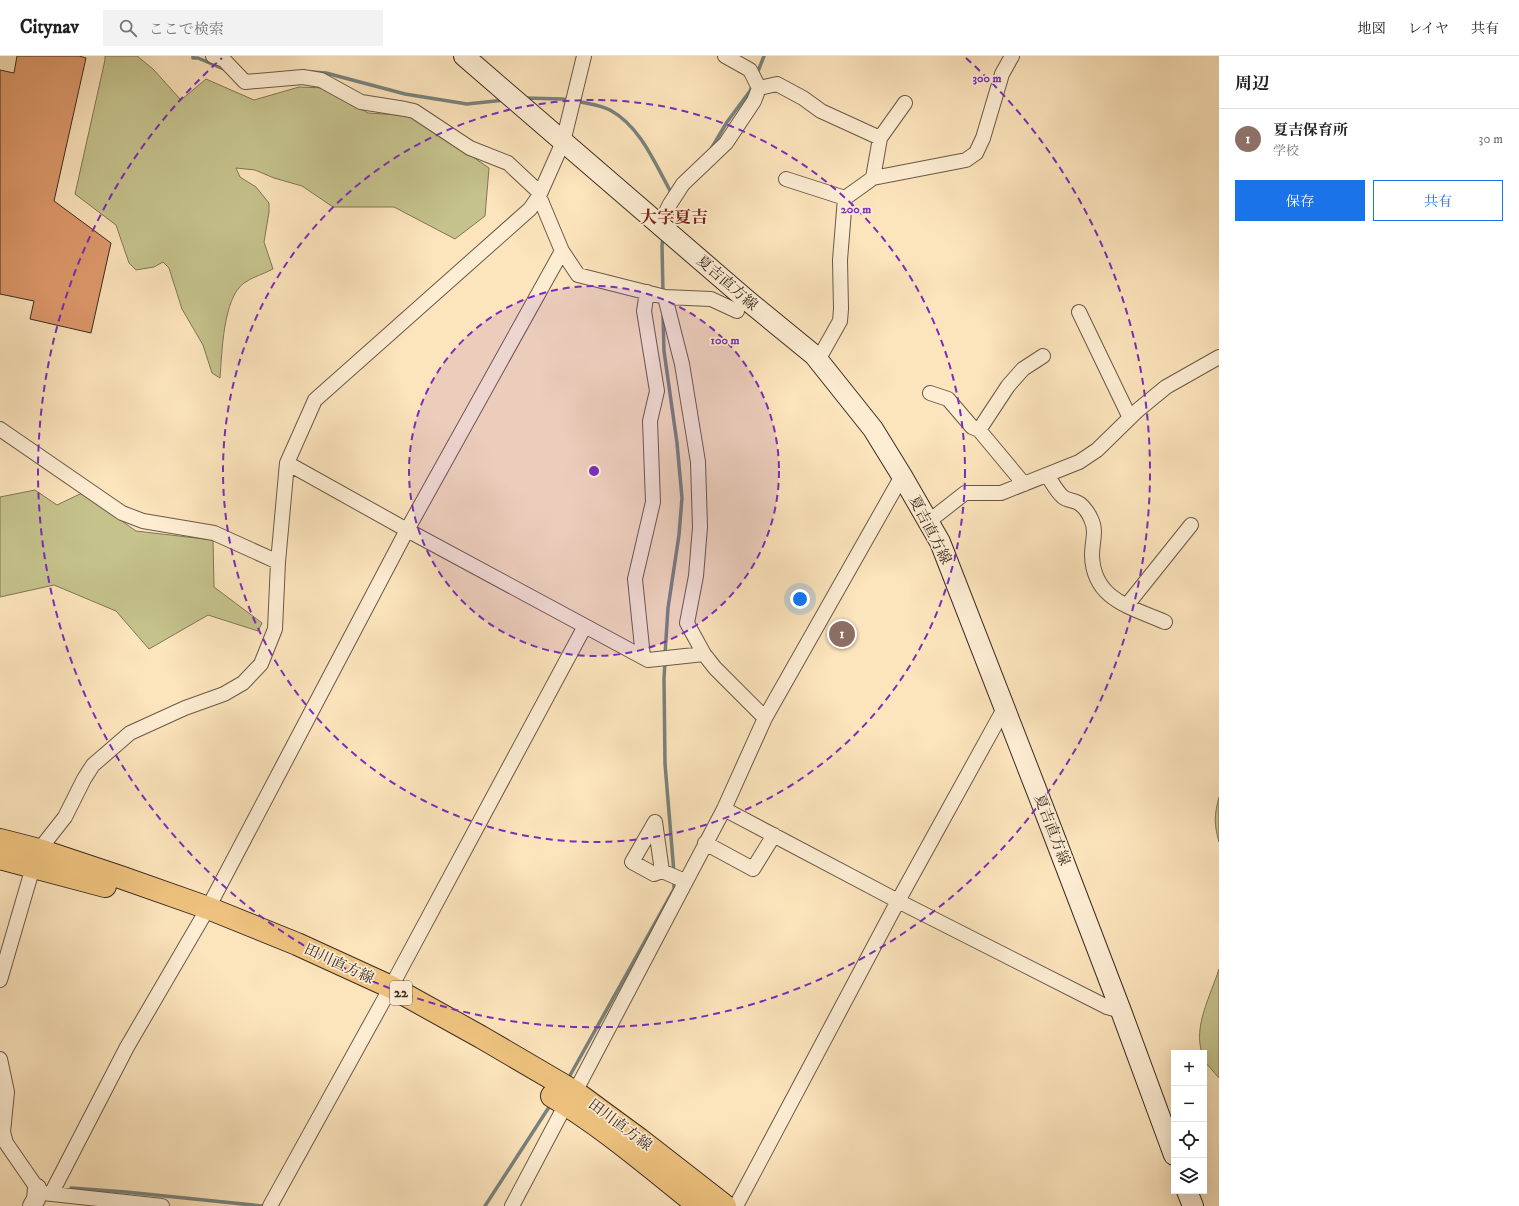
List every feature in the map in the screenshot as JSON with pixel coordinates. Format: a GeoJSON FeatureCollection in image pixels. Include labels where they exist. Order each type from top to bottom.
{"type":"FeatureCollection","features":[{"type":"Feature","properties":{"kind":"main road","name":"夏吉直方線"},"geometry":{"type":"LineString","coordinates":[[464,56],[818,360],[873,429],[940,542],[1005,707],[1171,1147]]}},
{"type":"Feature","properties":{"kind":"main road","name":"田川直方線"},"geometry":{"type":"LineString","coordinates":[[0,840],[36,859],[114,889],[204,914],[298,944],[387,994],[481,1037],[571,1098],[639,1139],[725,1206]]}},
{"type":"Feature","properties":{"kind":"main road","name":"田川直方線"},"geometry":{"type":"LineString","coordinates":[[0,858],[36,859]]}},
{"type":"Feature","properties":{"kind":"main road","name":"田川直方線"},"geometry":{"type":"LineString","coordinates":[[571,1098],[614,1140],[699,1206]]}},
{"type":"Feature","properties":{"kind":"main road"},"geometry":{"type":"LineString","coordinates":[[1188,1194],[1193,1206]]}},
{"type":"Feature","properties":{"kind":"street"},"geometry":{"type":"LineString","coordinates":[[213,56],[224,60],[244,82],[303,77],[321,80],[361,102],[414,111],[470,148],[508,163],[539,195],[562,250],[578,275],[665,297],[710,299],[737,311]]}},
{"type":"Feature","properties":{"kind":"street"},"geometry":{"type":"LineString","coordinates":[[0,980],[36,859],[65,817],[84,779],[93,765],[130,733],[185,708],[224,694],[243,683],[261,664],[275,629],[278,562],[287,462],[315,400],[530,209],[539,195],[563,142],[584,56]]}},
{"type":"Feature","properties":{"kind":"street"},"geometry":{"type":"LineString","coordinates":[[660,224],[670,204],[683,184],[726,143],[754,101],[759,88],[750,70],[725,56]]}},
{"type":"Feature","properties":{"kind":"street"},"geometry":{"type":"LineString","coordinates":[[818,360],[840,321],[842,309],[840,260],[845,198],[873,178],[966,160],[976,152],[983,138],[1002,74],[1012,56]]}},
{"type":"Feature","properties":{"kind":"street"},"geometry":{"type":"LineString","coordinates":[[759,88],[777,84],[803,98],[821,111],[880,138]]}},
{"type":"Feature","properties":{"kind":"street"},"geometry":{"type":"LineString","coordinates":[[873,178],[880,138],[905,103]]}},
{"type":"Feature","properties":{"kind":"street"},"geometry":{"type":"LineString","coordinates":[[786,179],[845,198]]}},
{"type":"Feature","properties":{"kind":"street"},"geometry":{"type":"LineString","coordinates":[[39,1195],[204,914],[407,530],[562,250]]}},
{"type":"Feature","properties":{"kind":"street"},"geometry":{"type":"LineString","coordinates":[[643,657],[635,579],[653,502],[650,421],[657,391],[644,311],[647,292]]}},
{"type":"Feature","properties":{"kind":"street"},"geometry":{"type":"LineString","coordinates":[[665,297],[682,364],[698,462],[700,527],[696,576],[687,623],[704,654],[715,668],[765,718]]}},
{"type":"Feature","properties":{"kind":"street"},"geometry":{"type":"LineString","coordinates":[[1078,312],[1130,418]]}},
{"type":"Feature","properties":{"kind":"street"},"geometry":{"type":"LineString","coordinates":[[979,430],[1008,386],[1024,369],[1043,356]]}},
{"type":"Feature","properties":{"kind":"street"},"geometry":{"type":"LineString","coordinates":[[928,522],[965,493],[1001,493],[1079,462],[1097,450],[1130,418],[1166,388],[1219,356]]}},
{"type":"Feature","properties":{"kind":"street"},"geometry":{"type":"LineString","coordinates":[[930,393],[948,399],[972,427],[979,430],[1024,484]]}},
{"type":"Feature","properties":{"kind":"street"},"geometry":{"type":"LineString","coordinates":[[0,429],[122,512],[143,521],[214,533],[278,562]]}},
{"type":"Feature","properties":{"kind":"street"},"geometry":{"type":"LineString","coordinates":[[287,462],[407,530],[648,660],[704,654]]}},
{"type":"Feature","properties":{"kind":"street"},"geometry":{"type":"LineString","coordinates":[[1047,475],[1055,488],[1064,498],[1080,504],[1091,517],[1094,527],[1092,554],[1094,572],[1102,587],[1113,599],[1165,622]]}},
{"type":"Feature","properties":{"kind":"street"},"geometry":{"type":"LineString","coordinates":[[512,1206],[724,809],[765,718],[902,476]]}},
{"type":"Feature","properties":{"kind":"street"},"geometry":{"type":"LineString","coordinates":[[1127,605],[1191,526]]}},
{"type":"Feature","properties":{"kind":"street"},"geometry":{"type":"LineString","coordinates":[[270,1206],[387,994],[586,626]]}},
{"type":"Feature","properties":{"kind":"street"},"geometry":{"type":"LineString","coordinates":[[736,1206],[898,901],[1005,707]]}},
{"type":"Feature","properties":{"kind":"street"},"geometry":{"type":"LineString","coordinates":[[724,809],[898,901],[1107,1007],[1121,1011]]}},
{"type":"Feature","properties":{"kind":"street"},"geometry":{"type":"LineString","coordinates":[[705,843],[753,868],[774,835]]}},
{"type":"Feature","properties":{"kind":"street"},"geometry":{"type":"LineString","coordinates":[[662,871],[685,881]]}},
{"type":"Feature","properties":{"kind":"street"},"geometry":{"type":"LineString","coordinates":[[0,1059],[7,1092],[3,1132],[6,1143],[39,1195]]}},
{"type":"Feature","properties":{"kind":"street"},"geometry":{"type":"LineString","coordinates":[[39,1195],[162,1206]]}},
{"type":"Feature","properties":{"kind":"shaded area"},"geometry":{"type":"Polygon","coordinates":[[[105,56],[137,56],[153,69],[181,100],[206,79],[254,100],[299,87],[324,88],[368,113],[413,116],[489,168],[485,216],[455,239],[394,207],[333,207],[302,186],[274,178],[255,170],[236,168],[240,177],[256,187],[269,203],[264,242],[273,269],[244,283],[237,290],[228,313],[225,327],[220,378],[212,373],[203,345],[182,309],[169,268],[163,262],[154,267],[136,270],[129,263],[116,225],[75,194],[105,56]]]}},
{"type":"Feature","properties":{"kind":"shaded area"},"geometry":{"type":"Polygon","coordinates":[[[35,490],[57,505],[82,493],[136,531],[213,540],[214,587],[262,623],[258,631],[208,615],[149,649],[116,611],[54,585],[0,597],[0,497],[35,490]]]}},
{"type":"Feature","properties":{"kind":"shaded area"},"geometry":{"type":"Polygon","coordinates":[[[1219,797],[1219,842],[1215,820],[1219,797]]]}},
{"type":"Feature","properties":{"kind":"shaded area"},"geometry":{"type":"Polygon","coordinates":[[[1219,969],[1219,1078],[1207,1064],[1207,1050],[1201,1050],[1200,1032],[1204,1011],[1219,969]]]}},
{"type":"Feature","properties":{"kind":"building"},"geometry":{"type":"Polygon","coordinates":[[[17,56],[79,56],[86,58],[54,201],[111,243],[91,333],[30,319],[34,301],[0,294],[0,70],[14,73],[17,56]]]}},
{"type":"Feature","properties":{"kind":"waterway"},"geometry":{"type":"LineString","coordinates":[[193,56],[193,58],[198,58],[226,70]]}},
{"type":"Feature","properties":{"kind":"waterway"},"geometry":{"type":"LineString","coordinates":[[757,74],[764,56]]}},
{"type":"Feature","properties":{"kind":"waterway"},"geometry":{"type":"LineString","coordinates":[[311,72],[326,73],[405,94],[467,104],[505,100]]}},
{"type":"Feature","properties":{"kind":"waterway"},"geometry":{"type":"LineString","coordinates":[[711,149],[727,122],[750,91],[753,84]]}},
{"type":"Feature","properties":{"kind":"waterway"},"geometry":{"type":"LineString","coordinates":[[525,98],[571,100]]}},
{"type":"Feature","properties":{"kind":"waterway"},"geometry":{"type":"LineString","coordinates":[[577,101],[606,108],[621,117],[639,136],[672,194]]}},
{"type":"Feature","properties":{"kind":"waterway"},"geometry":{"type":"LineString","coordinates":[[663,238],[663,294]]}},
{"type":"Feature","properties":{"kind":"waterway"},"geometry":{"type":"LineString","coordinates":[[663,316],[664,351],[677,443],[682,498],[679,535],[668,608],[665,655]]}},
{"type":"Feature","properties":{"kind":"waterway"},"geometry":{"type":"LineString","coordinates":[[665,661],[665,764],[674,873]]}},
{"type":"Feature","properties":{"kind":"waterway"},"geometry":{"type":"LineString","coordinates":[[568,1079],[674,889],[674,879]]}},
{"type":"Feature","properties":{"kind":"waterway"},"geometry":{"type":"LineString","coordinates":[[485,1206],[551,1104]]}},
{"type":"Feature","properties":{"kind":"waterway"},"geometry":{"type":"LineString","coordinates":[[71,1188],[262,1206]]}},
{"type":"Feature","properties":{"kind":"place","name":"夏吉保育所"},"geometry":{"type":"Point","coordinates":[842,634]}},
{"type":"Feature","properties":{"kind":"district","name":"大字夏吉"},"geometry":{"type":"Point","coordinates":[674,218]}}]}
